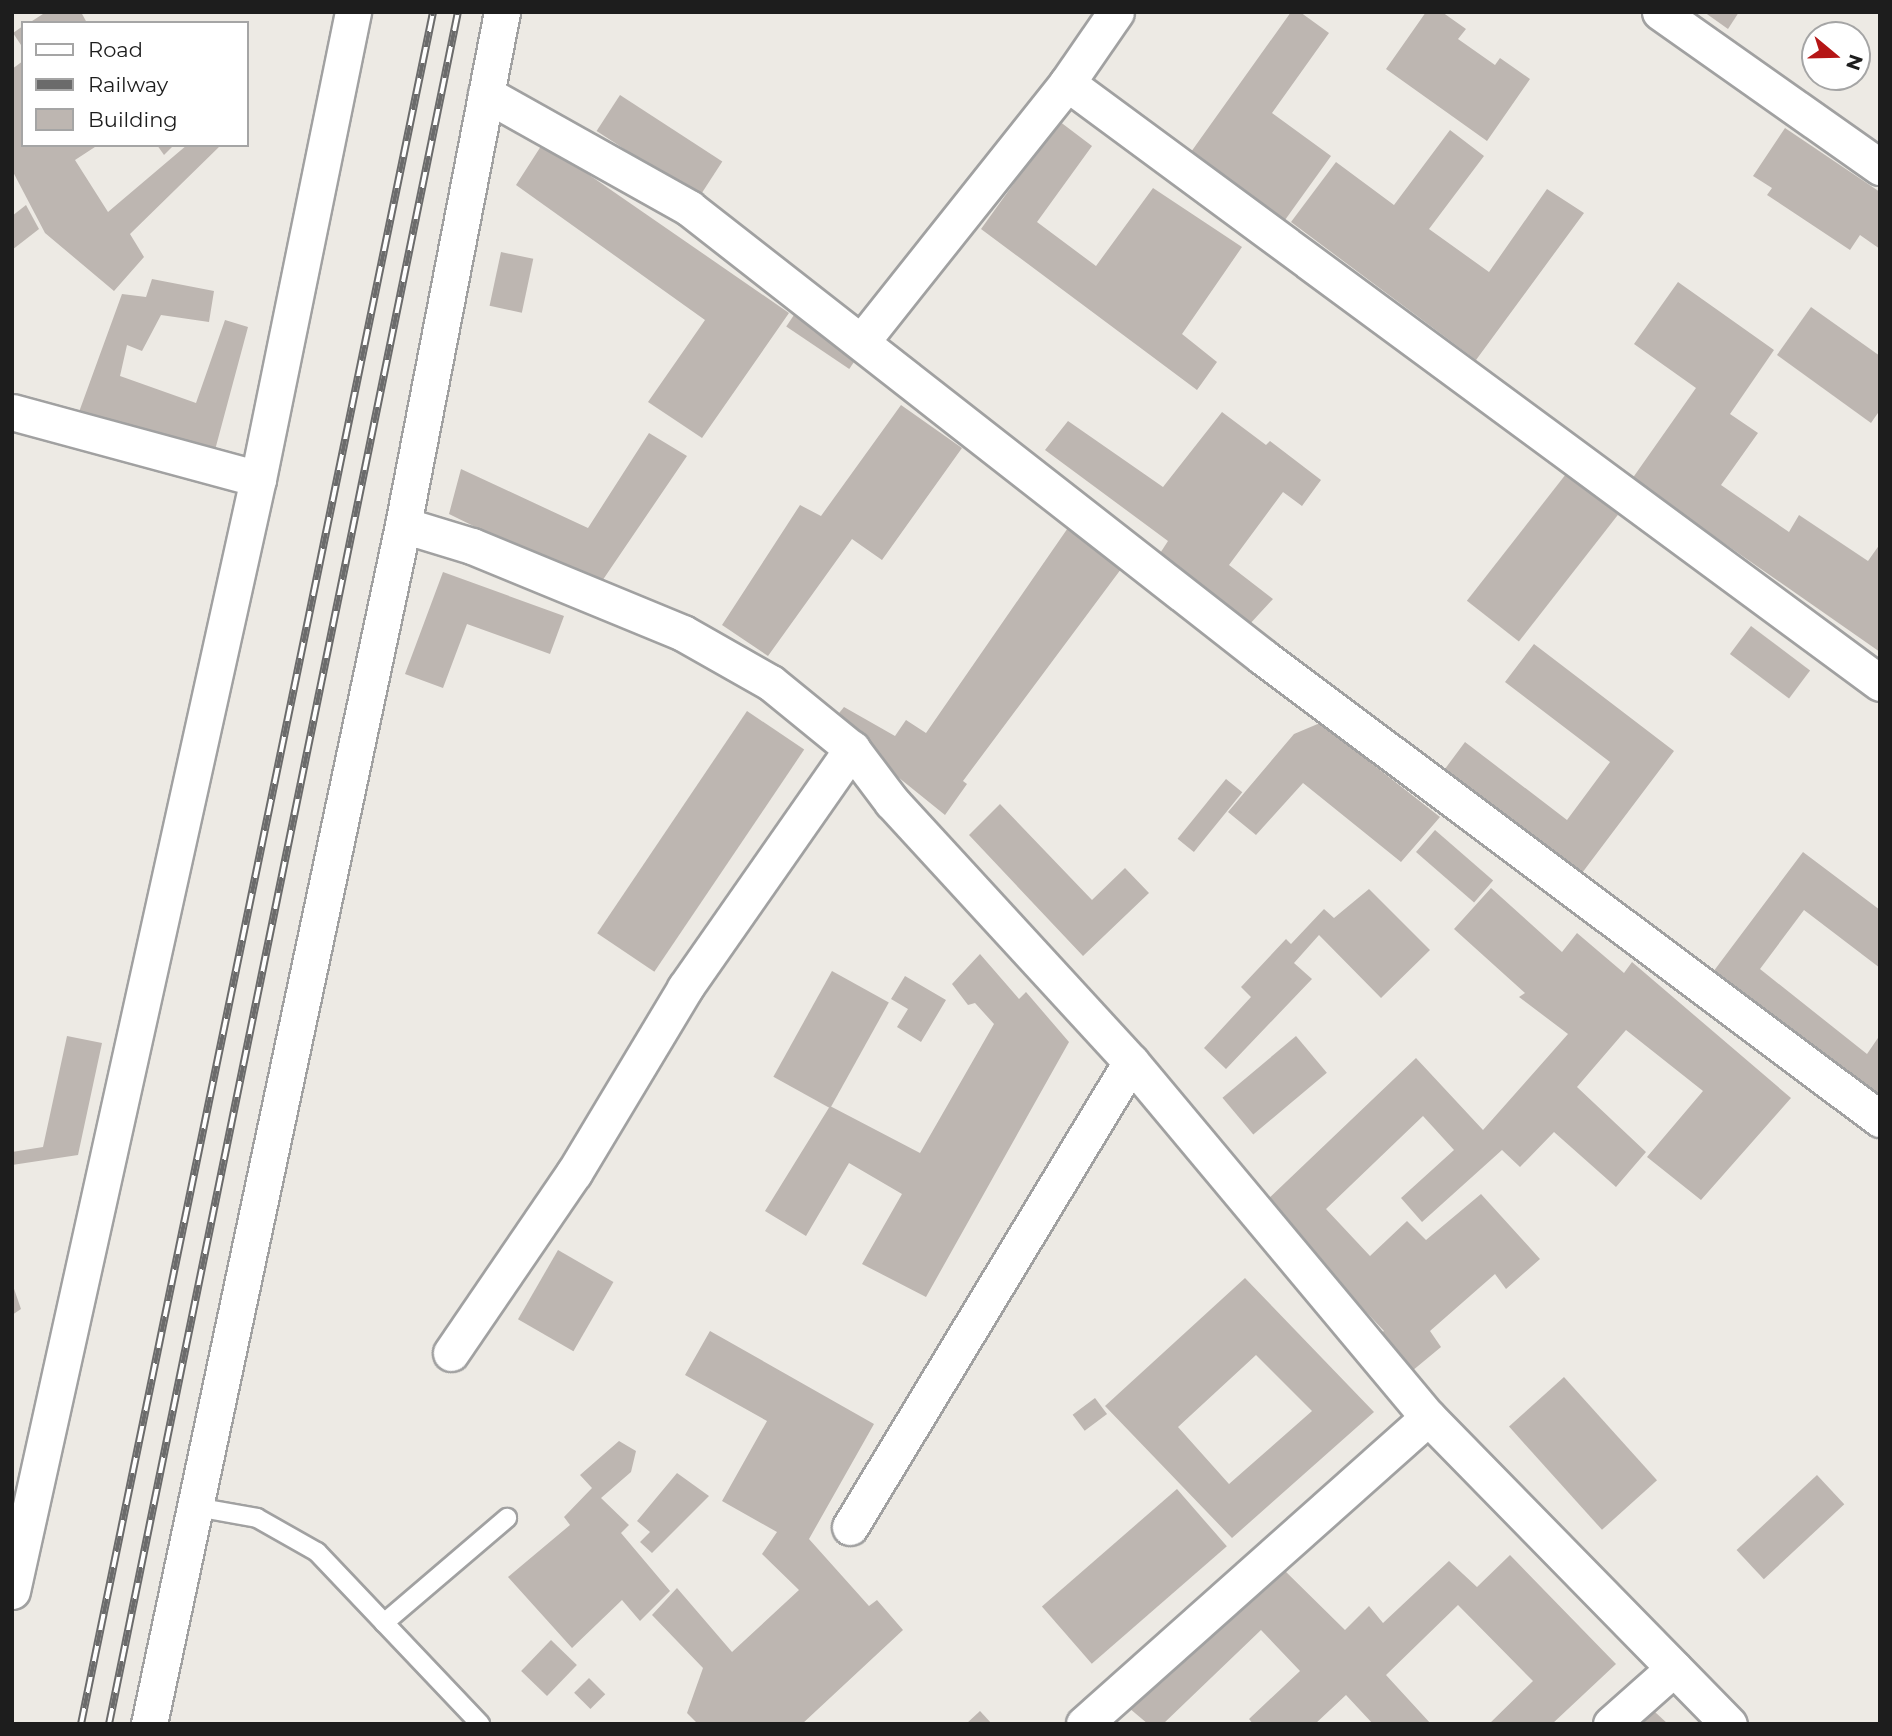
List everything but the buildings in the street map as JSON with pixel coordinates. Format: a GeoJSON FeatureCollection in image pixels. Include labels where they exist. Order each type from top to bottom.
{"type":"FeatureCollection","features":[{"type":"Feature","properties":{"kind":"street"},"geometry":{"type":"LineString","coordinates":[[12,1591],[258,479],[353,12]]}},
{"type":"Feature","properties":{"kind":"street"},"geometry":{"type":"LineString","coordinates":[[149,1724],[403,525],[502,12]]}},
{"type":"Feature","properties":{"kind":"street"},"geometry":{"type":"LineString","coordinates":[[862,341],[1067,83],[1116,12]]}},
{"type":"Feature","properties":{"kind":"street"},"geometry":{"type":"LineString","coordinates":[[1660,12],[1880,167]]}},
{"type":"Feature","properties":{"kind":"street"},"geometry":{"type":"LineString","coordinates":[[1067,83],[1880,683]]}},
{"type":"Feature","properties":{"kind":"street"},"geometry":{"type":"LineString","coordinates":[[486,94],[689,208],[1263,657],[1880,1119]]}},
{"type":"Feature","properties":{"kind":"street"},"geometry":{"type":"LineString","coordinates":[[12,412],[258,479]]}},
{"type":"Feature","properties":{"kind":"street"},"geometry":{"type":"LineString","coordinates":[[403,525],[472,546],[683,633],[771,683],[852,749],[892,802],[1130,1062],[1428,1417],[1728,1724]]}},
{"type":"Feature","properties":{"kind":"street"},"geometry":{"type":"LineString","coordinates":[[451,1353],[575,1173],[685,988],[852,749]]}},
{"type":"Feature","properties":{"kind":"street"},"geometry":{"type":"LineString","coordinates":[[850,1527],[1130,1062]]}},
{"type":"Feature","properties":{"kind":"street"},"geometry":{"type":"LineString","coordinates":[[1084,1724],[1428,1417]]}},
{"type":"Feature","properties":{"kind":"street"},"geometry":{"type":"LineString","coordinates":[[1611,1724],[1674,1668]]}},
{"type":"Feature","properties":{"kind":"lane"},"geometry":{"type":"LineString","coordinates":[[196,1507],[257,1518],[317,1552],[480,1724]]}},
{"type":"Feature","properties":{"kind":"lane"},"geometry":{"type":"LineString","coordinates":[[384,1623],[507,1518]]}},
{"type":"Feature","properties":{"kind":"railway"},"geometry":{"type":"LineString","coordinates":[[81,1724],[433,12]]}},
{"type":"Feature","properties":{"kind":"railway"},"geometry":{"type":"LineString","coordinates":[[109,1724],[458,12]]}}]}
